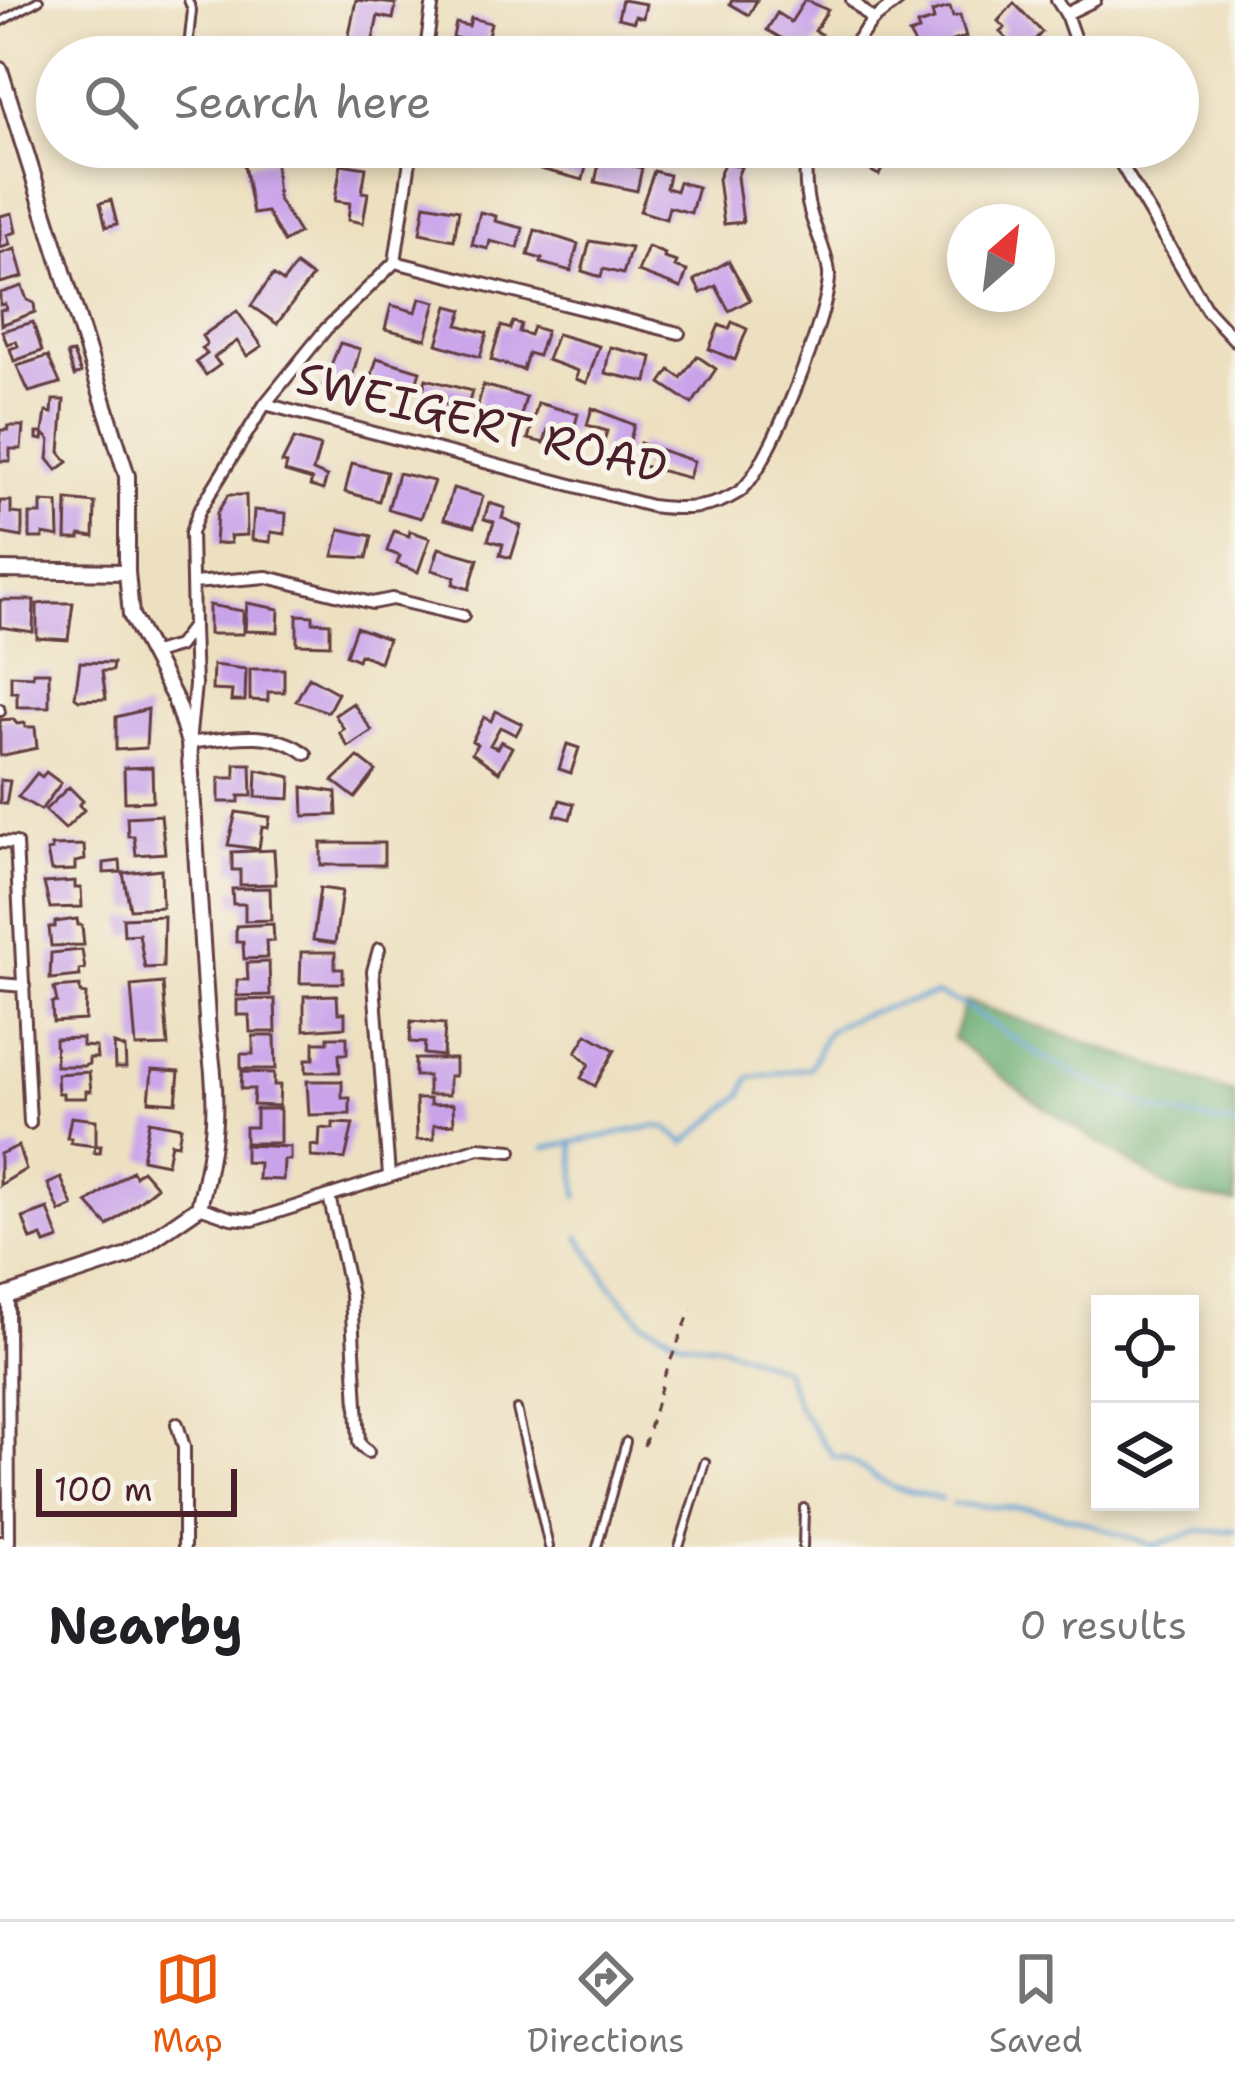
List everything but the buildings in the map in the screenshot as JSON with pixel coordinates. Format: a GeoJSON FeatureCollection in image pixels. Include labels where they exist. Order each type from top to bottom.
{"type":"FeatureCollection","features":[{"type":"Feature","properties":{"kind":"street"},"geometry":{"type":"LineString","coordinates":[[428,36],[433,0]]}},
{"type":"Feature","properties":{"kind":"street"},"geometry":{"type":"LineString","coordinates":[[852,0],[873,20]]}},
{"type":"Feature","properties":{"kind":"street"},"geometry":{"type":"LineString","coordinates":[[860,36],[898,0]]}},
{"type":"Feature","properties":{"kind":"street"},"geometry":{"type":"LineString","coordinates":[[1057,0],[1074,36]]}},
{"type":"Feature","properties":{"kind":"street"},"geometry":{"type":"LineString","coordinates":[[1066,14],[1095,0]]}},
{"type":"Feature","properties":{"kind":"street"},"geometry":{"type":"LineString","coordinates":[[0,70],[127,476],[131,615],[175,699],[189,743]]}},
{"type":"Feature","properties":{"kind":"street"},"geometry":{"type":"LineString","coordinates":[[0,1542],[9,1542],[4,1297],[128,1256],[199,1208],[215,1146],[215,1077],[189,743],[195,685],[191,533],[265,404],[326,329],[395,262],[409,168]]}},
{"type":"Feature","properties":{"kind":"street","name":"SWEIGERT ROAD"},"geometry":{"type":"LineString","coordinates":[[265,404],[651,506],[700,508],[738,493],[753,480],[773,444],[824,307],[829,274],[808,207],[807,168]]}},
{"type":"Feature","properties":{"kind":"street"},"geometry":{"type":"LineString","coordinates":[[1123,168],[1207,310],[1235,340]]}},
{"type":"Feature","properties":{"kind":"street"},"geometry":{"type":"LineString","coordinates":[[395,262],[679,333]]}},
{"type":"Feature","properties":{"kind":"street"},"geometry":{"type":"LineString","coordinates":[[0,570],[127,572]]}},
{"type":"Feature","properties":{"kind":"street"},"geometry":{"type":"LineString","coordinates":[[193,583],[267,577],[371,603],[392,599],[464,616]]}},
{"type":"Feature","properties":{"kind":"street"},"geometry":{"type":"LineString","coordinates":[[152,654],[178,646],[193,626]]}},
{"type":"Feature","properties":{"kind":"street"},"geometry":{"type":"LineString","coordinates":[[189,743],[254,736],[294,745],[306,754]]}},
{"type":"Feature","properties":{"kind":"street"},"geometry":{"type":"LineString","coordinates":[[0,842],[16,843],[30,1123]]}},
{"type":"Feature","properties":{"kind":"street"},"geometry":{"type":"LineString","coordinates":[[379,949],[373,971],[389,1174]]}},
{"type":"Feature","properties":{"kind":"street"},"geometry":{"type":"LineString","coordinates":[[0,984],[24,986]]}},
{"type":"Feature","properties":{"kind":"street"},"geometry":{"type":"LineString","coordinates":[[199,1208],[231,1219],[253,1220],[479,1148],[511,1151]]}},
{"type":"Feature","properties":{"kind":"street"},"geometry":{"type":"LineString","coordinates":[[329,1196],[351,1294],[359,1443],[368,1452]]}},
{"type":"Feature","properties":{"kind":"street"},"geometry":{"type":"LineString","coordinates":[[177,1424],[184,1447],[184,1547]]}},
{"type":"Feature","properties":{"kind":"lane"},"geometry":{"type":"LineString","coordinates":[[0,22],[39,0]]}},
{"type":"Feature","properties":{"kind":"lane"},"geometry":{"type":"LineString","coordinates":[[188,0],[192,10],[189,36]]}},
{"type":"Feature","properties":{"kind":"lane"},"geometry":{"type":"LineString","coordinates":[[518,1408],[549,1547]]}},
{"type":"Feature","properties":{"kind":"lane"},"geometry":{"type":"LineString","coordinates":[[597,1547],[626,1442]]}},
{"type":"Feature","properties":{"kind":"lane"},"geometry":{"type":"LineString","coordinates":[[680,1547],[705,1462]]}},
{"type":"Feature","properties":{"kind":"lane"},"geometry":{"type":"LineString","coordinates":[[803,1547],[804,1508]]}},
{"type":"Feature","properties":{"kind":"path"},"geometry":{"type":"LineString","coordinates":[[644,1446],[690,1313]]}},
{"type":"Feature","properties":{"kind":"green space"},"geometry":{"type":"Polygon","coordinates":[[[966,1001],[1235,1094],[1235,1203],[1180,1194],[1030,1098],[953,1039],[966,1001]]]}},
{"type":"Feature","properties":{"kind":"waterway"},"geometry":{"type":"LineString","coordinates":[[545,1148],[655,1126],[666,1128],[685,1143],[742,1095],[749,1078],[810,1068],[825,1036],[836,1026],[936,994],[962,1004],[1039,1055],[1100,1086],[1158,1111],[1235,1126]]}},
{"type":"Feature","properties":{"kind":"waterway"},"geometry":{"type":"LineString","coordinates":[[573,1144],[578,1197]]}},
{"type":"Feature","properties":{"kind":"waterway"},"geometry":{"type":"LineString","coordinates":[[579,1236],[611,1286],[642,1321],[682,1341],[722,1346],[784,1369],[798,1407],[834,1457],[845,1458],[894,1488],[942,1499]]}},
{"type":"Feature","properties":{"kind":"waterway"},"geometry":{"type":"LineString","coordinates":[[952,1504],[1031,1509],[1153,1546],[1195,1532],[1235,1530]]}}]}
